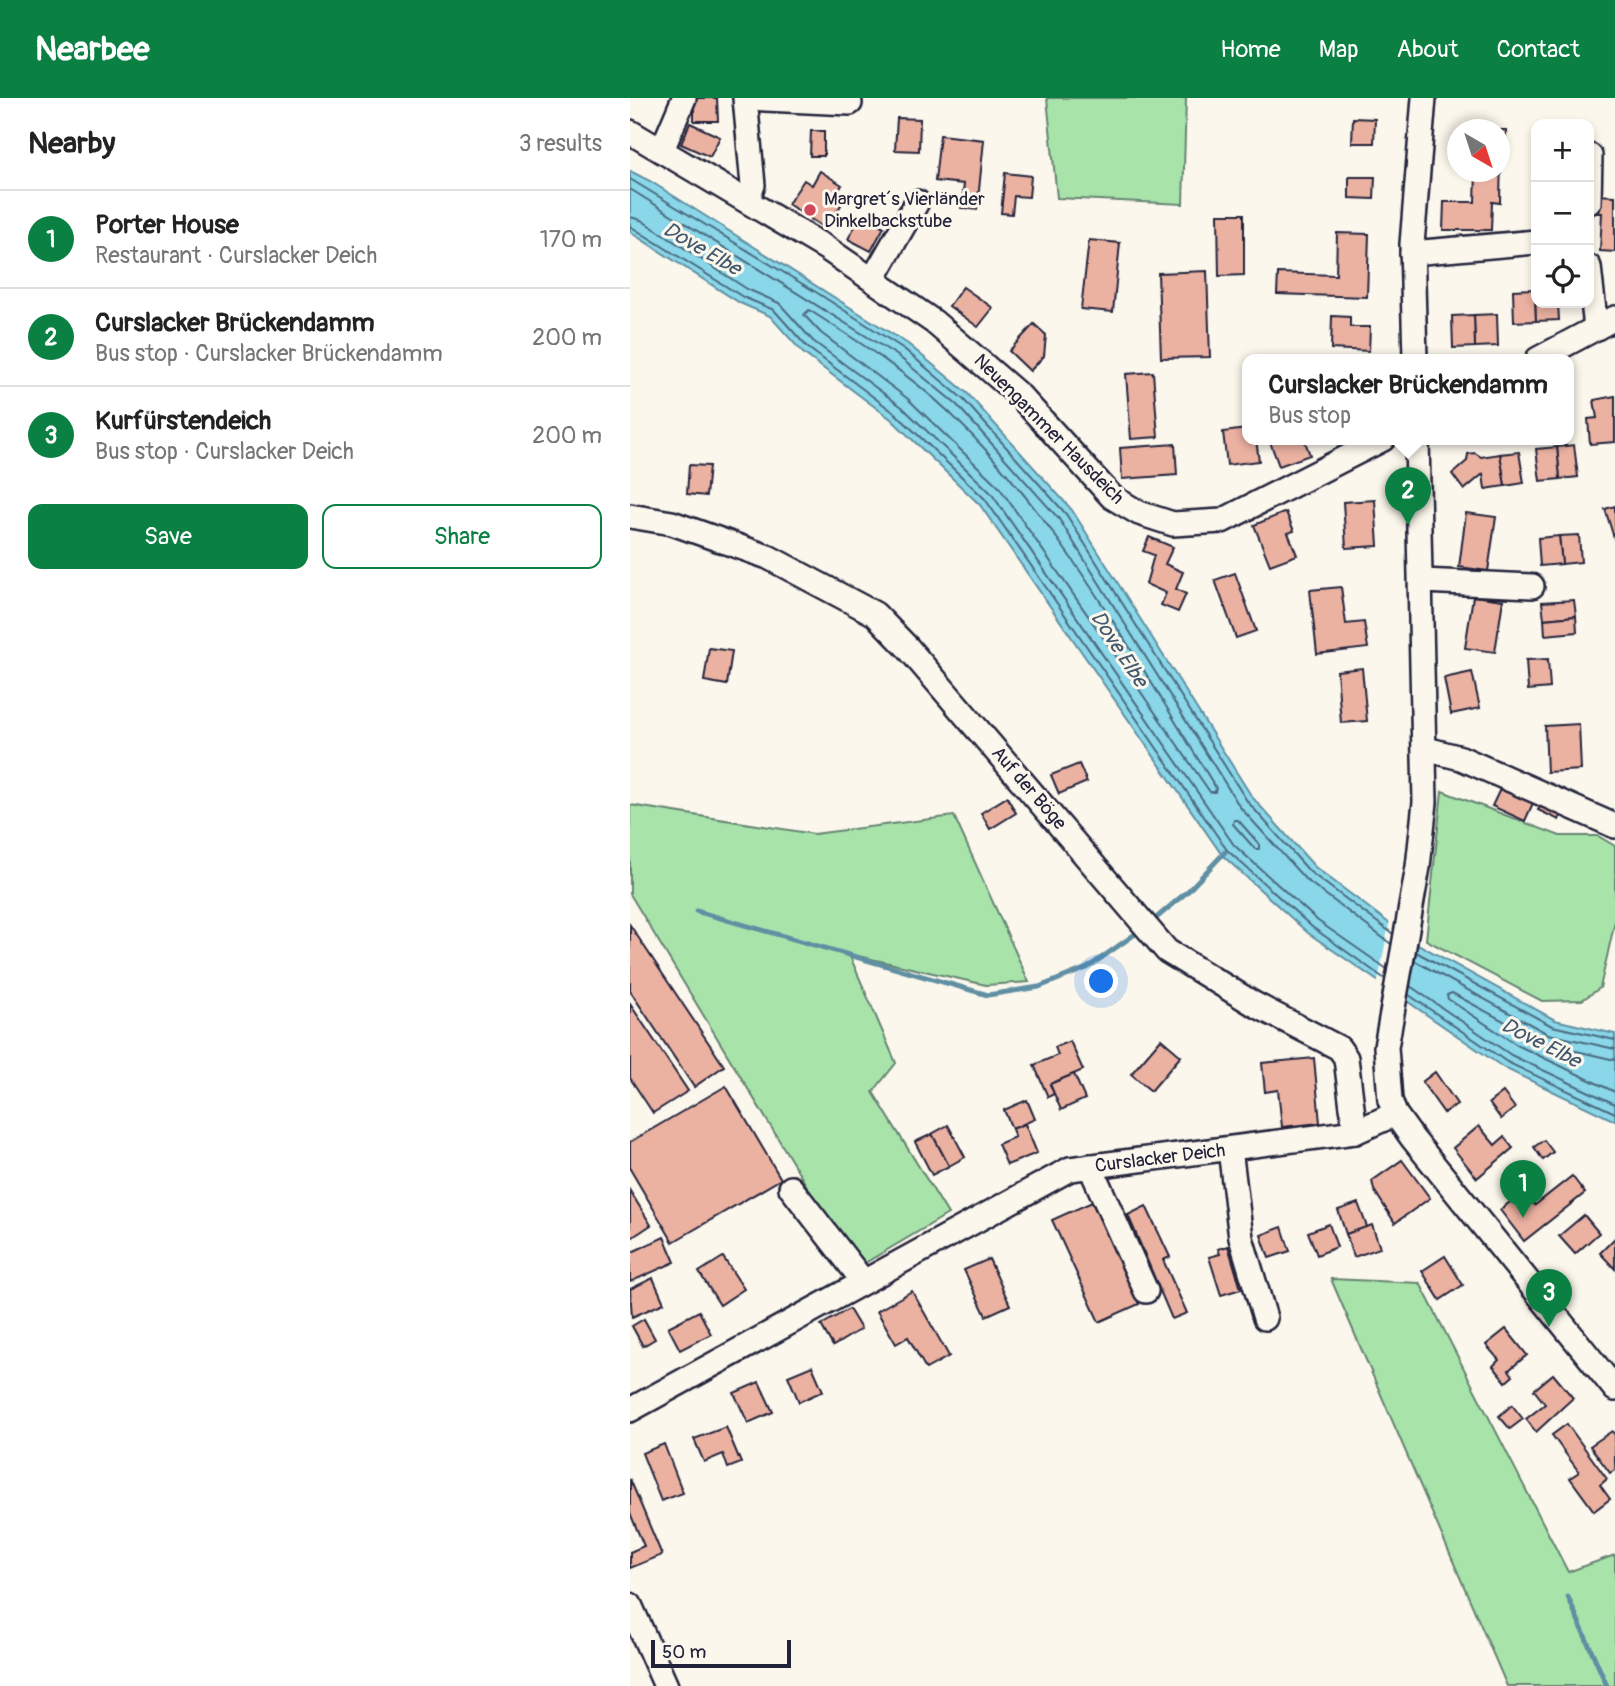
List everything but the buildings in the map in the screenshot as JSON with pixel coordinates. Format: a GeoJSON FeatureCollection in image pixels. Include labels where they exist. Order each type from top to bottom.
{"type":"FeatureCollection","features":[{"type":"Feature","properties":{"kind":"street"},"geometry":{"type":"LineString","coordinates":[[662,149],[684,98]]}},
{"type":"Feature","properties":{"kind":"street"},"geometry":{"type":"LineString","coordinates":[[748,199],[753,185],[745,98],[850,103]]}},
{"type":"Feature","properties":{"kind":"street"},"geometry":{"type":"LineString","coordinates":[[1415,354],[1412,253],[1424,98]]}},
{"type":"Feature","properties":{"kind":"street","name":"Neuengammer Hausdeich"},"geometry":{"type":"LineString","coordinates":[[630,132],[748,199],[873,279],[934,322],[1000,377],[1112,497],[1160,521],[1191,525],[1234,517],[1371,445]]}},
{"type":"Feature","properties":{"kind":"street"},"geometry":{"type":"LineString","coordinates":[[873,279],[917,202]]}},
{"type":"Feature","properties":{"kind":"street"},"geometry":{"type":"LineString","coordinates":[[1412,253],[1531,243]]}},
{"type":"Feature","properties":{"kind":"street"},"geometry":{"type":"LineString","coordinates":[[1547,354],[1606,323],[1594,283]]}},
{"type":"Feature","properties":{"kind":"street"},"geometry":{"type":"LineString","coordinates":[[1418,445],[1426,749],[1424,815],[1391,1010],[1387,1082],[1395,1114],[1615,1389]]}},
{"type":"Feature","properties":{"kind":"street","name":"Auf der Böge"},"geometry":{"type":"LineString","coordinates":[[630,516],[672,523],[768,557],[875,614],[908,648],[1167,951],[1254,1004],[1339,1048],[1346,1058],[1355,1132]]}},
{"type":"Feature","properties":{"kind":"street"},"geometry":{"type":"LineString","coordinates":[[1422,581],[1532,586]]}},
{"type":"Feature","properties":{"kind":"street"},"geometry":{"type":"LineString","coordinates":[[1426,749],[1461,758],[1615,826]]}},
{"type":"Feature","properties":{"kind":"street","name":"Curslacker Deich"},"geometry":{"type":"LineString","coordinates":[[630,1410],[1070,1169],[1355,1132],[1395,1114]]}},
{"type":"Feature","properties":{"kind":"street"},"geometry":{"type":"LineString","coordinates":[[1230,1149],[1241,1238],[1265,1318]]}},
{"type":"Feature","properties":{"kind":"street"},"geometry":{"type":"LineString","coordinates":[[1090,1166],[1146,1291]]}},
{"type":"Feature","properties":{"kind":"street"},"geometry":{"type":"LineString","coordinates":[[791,1188],[863,1281]]}},
{"type":"Feature","properties":{"kind":"street"},"geometry":{"type":"LineString","coordinates":[[630,1605],[666,1686]]}},
{"type":"Feature","properties":{"kind":"green space"},"geometry":{"type":"Polygon","coordinates":[[[1047,98],[1186,98],[1183,204],[1057,198],[1047,98]]]}},
{"type":"Feature","properties":{"kind":"green space"},"geometry":{"type":"Polygon","coordinates":[[[1442,791],[1560,836],[1598,836],[1615,846],[1615,921],[1600,988],[1582,1000],[1542,1001],[1426,940],[1442,791]]]}},
{"type":"Feature","properties":{"kind":"green space"},"geometry":{"type":"Polygon","coordinates":[[[630,805],[814,834],[954,816],[1029,982],[986,985],[849,954],[896,1063],[873,1092],[948,1214],[853,1270],[808,1188],[630,894],[630,805]]]}},
{"type":"Feature","properties":{"kind":"green space"},"geometry":{"type":"Polygon","coordinates":[[[1331,1279],[1420,1283],[1568,1572],[1615,1555],[1615,1686],[1507,1686],[1331,1279]]]}},
{"type":"Feature","properties":{"kind":"water","name":"Dove Elbe"},"geometry":{"type":"Polygon","coordinates":[[[630,171],[908,344],[967,393],[1072,510],[1252,797],[1315,867],[1414,942],[1555,1020],[1615,1034],[1615,1121],[1504,1068],[1308,933],[1222,855],[980,505],[891,419],[803,353],[770,316],[740,303],[630,232],[630,171]]]}},
{"type":"Feature","properties":{"kind":"pier"},"geometry":{"type":"Polygon","coordinates":[[[1390,919],[1418,941],[1406,1007],[1377,986],[1390,919]]]}},
{"type":"Feature","properties":{"kind":"waterway"},"geometry":{"type":"LineString","coordinates":[[1154,920],[1188,891],[1225,852]]}},
{"type":"Feature","properties":{"kind":"waterway"},"geometry":{"type":"LineString","coordinates":[[696,911],[988,995],[1039,987],[1087,968],[1138,932]]}},
{"type":"Feature","properties":{"kind":"waterway"},"geometry":{"type":"LineString","coordinates":[[1568,1597],[1607,1686]]}},
{"type":"Feature","properties":{"kind":"place","name":"Margret´s Vierländer Dinkelbackstube"},"geometry":{"type":"Point","coordinates":[810,210]}},
{"type":"Feature","properties":{"kind":"place","name":"Curslacker Brückendamm"},"geometry":{"type":"Point","coordinates":[1408,525]}},
{"type":"Feature","properties":{"kind":"place","name":"Porter House"},"geometry":{"type":"Point","coordinates":[1523,1218]}},
{"type":"Feature","properties":{"kind":"place","name":"Kurfürstendeich"},"geometry":{"type":"Point","coordinates":[1549,1327]}}]}
